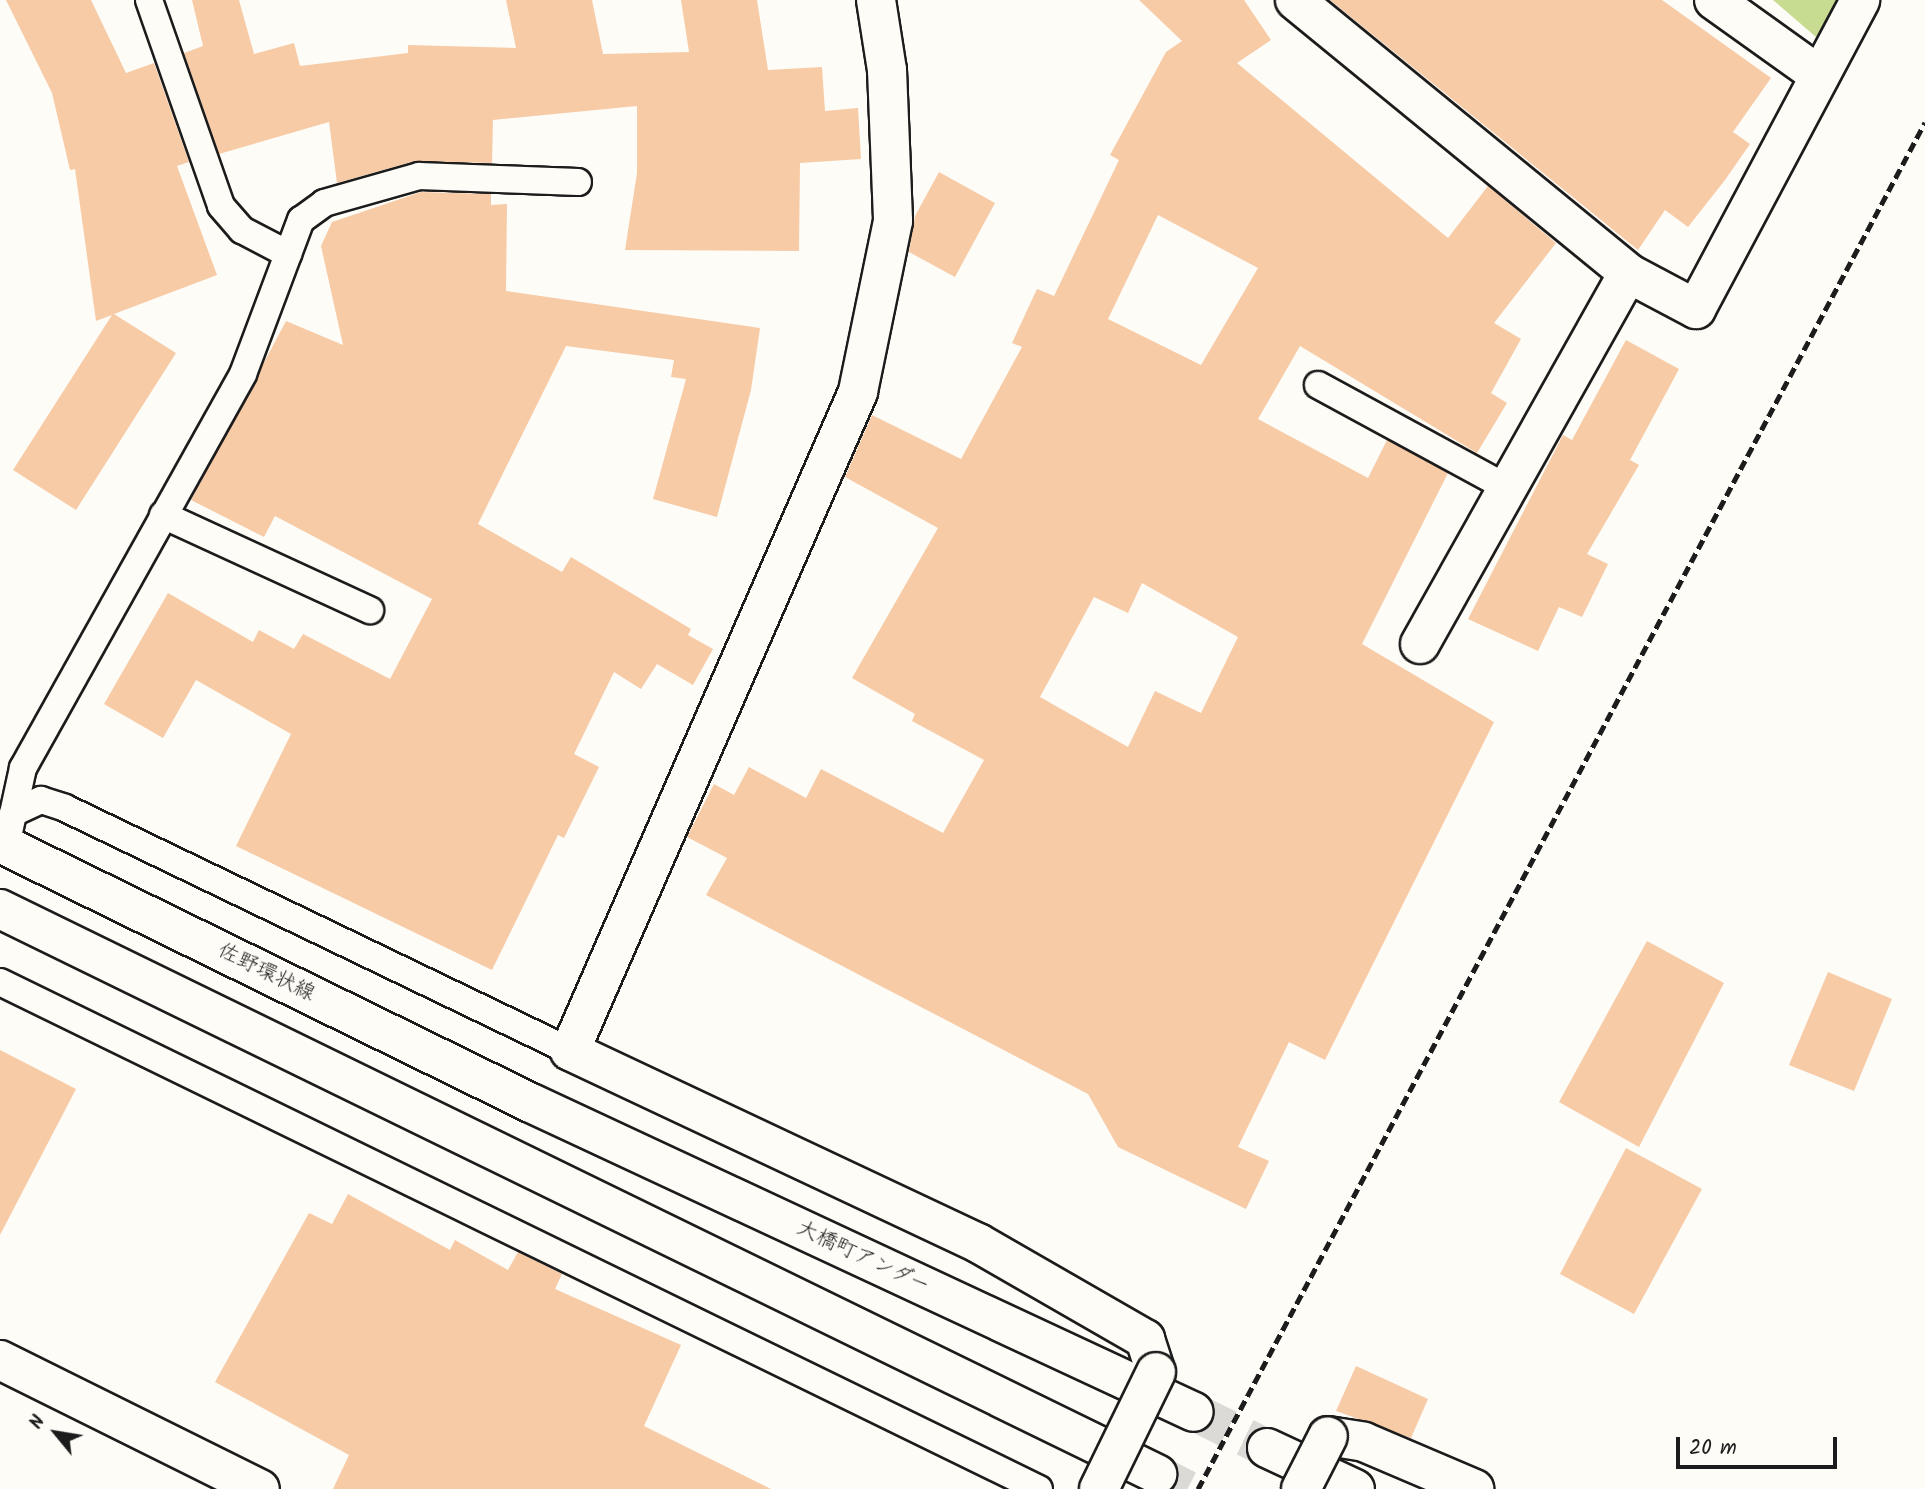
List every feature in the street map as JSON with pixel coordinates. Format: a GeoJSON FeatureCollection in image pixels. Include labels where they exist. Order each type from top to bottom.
{"type":"FeatureCollection","features":[{"type":"Feature","properties":{"kind":"street"},"geometry":{"type":"LineString","coordinates":[[876,0],[887,70],[893,220],[858,392],[570,1051],[978,1243],[1144,1339],[1156,1372],[1099,1489]]}},
{"type":"Feature","properties":{"kind":"street"},"geometry":{"type":"LineString","coordinates":[[1295,0],[1628,273],[1696,309],[1860,0]]}},
{"type":"Feature","properties":{"kind":"street"},"geometry":{"type":"LineString","coordinates":[[1713,0],[1820,76]]}},
{"type":"Feature","properties":{"kind":"street"},"geometry":{"type":"LineString","coordinates":[[1420,644],[1628,273]]}},
{"type":"Feature","properties":{"kind":"street","name":"佐野環状線"},"geometry":{"type":"LineString","coordinates":[[5,842],[531,1103]]}},
{"type":"Feature","properties":{"kind":"street"},"geometry":{"type":"LineString","coordinates":[[0,908],[500,1155],[1157,1474]]}},
{"type":"Feature","properties":{"kind":"street","name":"大橋町アンダー"},"geometry":{"type":"LineString","coordinates":[[531,1103],[1194,1412]]}},
{"type":"Feature","properties":{"kind":"street"},"geometry":{"type":"LineString","coordinates":[[0,1360],[260,1489]]}},
{"type":"Feature","properties":{"kind":"street"},"geometry":{"type":"LineString","coordinates":[[1301,1489],[1328,1436],[1364,1442],[1474,1489]]}},
{"type":"Feature","properties":{"kind":"street"},"geometry":{"type":"LineString","coordinates":[[1267,1448],[1355,1489]]}},
{"type":"Feature","properties":{"kind":"lane"},"geometry":{"type":"LineString","coordinates":[[149,0],[221,206],[243,230],[288,254]]}},
{"type":"Feature","properties":{"kind":"lane"},"geometry":{"type":"LineString","coordinates":[[5,842],[23,768],[243,374],[301,220],[324,203],[419,176],[578,182]]}},
{"type":"Feature","properties":{"kind":"lane"},"geometry":{"type":"LineString","coordinates":[[1318,385],[1506,487]]}},
{"type":"Feature","properties":{"kind":"lane"},"geometry":{"type":"LineString","coordinates":[[163,515],[370,610]]}},
{"type":"Feature","properties":{"kind":"lane"},"geometry":{"type":"LineString","coordinates":[[5,842],[41,800],[65,808],[570,1051]]}},
{"type":"Feature","properties":{"kind":"lane"},"geometry":{"type":"LineString","coordinates":[[0,982],[1039,1489]]}},
{"type":"Feature","properties":{"kind":"green space"},"geometry":{"type":"Polygon","coordinates":[[[1773,0],[1840,0],[1816,37],[1773,0]]]}},
{"type":"Feature","properties":{"kind":"building"},"geometry":{"type":"Polygon","coordinates":[[[6,0],[91,0],[126,73],[154,63],[189,162],[177,166],[217,275],[114,314],[176,353],[76,510],[13,470],[112,315],[96,321],[75,169],[70,170],[52,93],[6,0]]]}},
{"type":"Feature","properties":{"kind":"building"},"geometry":{"type":"Polygon","coordinates":[[[192,0],[239,0],[254,54],[294,43],[300,66],[408,53],[408,45],[516,48],[506,0],[592,0],[603,54],[689,52],[681,0],[757,0],[768,70],[822,67],[825,111],[858,108],[861,159],[800,163],[799,251],[625,250],[637,173],[637,106],[493,120],[492,163],[415,161],[337,183],[329,122],[219,154],[184,53],[203,46],[192,0]]]}},
{"type":"Feature","properties":{"kind":"building"},"geometry":{"type":"Polygon","coordinates":[[[1139,0],[1244,0],[1271,40],[1237,63],[1448,238],[1488,186],[1556,243],[1494,323],[1521,339],[1491,393],[1507,403],[1477,453],[1300,346],[1258,419],[1368,478],[1387,440],[1448,473],[1362,644],[1494,722],[1325,1060],[1289,1042],[1238,1147],[1269,1161],[1246,1209],[1118,1147],[1088,1094],[706,895],[727,858],[687,837],[714,784],[734,795],[749,767],[806,798],[821,769],[943,833],[984,760],[912,721],[915,714],[852,678],[938,528],[845,477],[872,415],[961,459],[1022,347],[1012,343],[1037,289],[1054,296],[1119,160],[1110,155],[1166,52],[1182,41],[1139,0]],[[1158,215],[1108,319],[1201,365],[1258,268],[1158,215]],[[1142,583],[1128,613],[1094,597],[1040,697],[1128,747],[1155,691],[1201,713],[1238,637],[1142,583]]]}},
{"type":"Feature","properties":{"kind":"building"},"geometry":{"type":"Polygon","coordinates":[[[1330,0],[1662,0],[1771,78],[1733,132],[1750,144],[1725,180],[1688,227],[1665,210],[1638,250],[1330,0]]]}},
{"type":"Feature","properties":{"kind":"building"},"geometry":{"type":"Polygon","coordinates":[[[939,172],[995,203],[955,277],[909,252],[915,216],[939,172]]]}},
{"type":"Feature","properties":{"kind":"building"},"geometry":{"type":"Polygon","coordinates":[[[421,192],[491,194],[491,205],[507,204],[506,291],[760,328],[751,390],[717,517],[653,499],[686,379],[671,377],[674,360],[566,346],[478,524],[562,572],[571,557],[691,629],[688,635],[713,649],[693,685],[657,664],[641,689],[614,672],[574,754],[599,767],[564,838],[558,835],[492,970],[236,846],[291,734],[196,680],[163,738],[104,704],[168,593],[253,642],[259,630],[294,649],[303,634],[390,679],[432,599],[275,516],[264,537],[191,500],[286,321],[343,345],[321,246],[332,222],[421,192]]]}},
{"type":"Feature","properties":{"kind":"building"},"geometry":{"type":"Polygon","coordinates":[[[1626,340],[1679,369],[1630,460],[1639,465],[1587,554],[1608,564],[1582,617],[1559,607],[1538,651],[1468,619],[1563,435],[1572,440],[1626,340]]]}},
{"type":"Feature","properties":{"kind":"building"},"geometry":{"type":"Polygon","coordinates":[[[1647,941],[1724,983],[1639,1147],[1559,1102],[1647,941]]]}},
{"type":"Feature","properties":{"kind":"building"},"geometry":{"type":"Polygon","coordinates":[[[1828,972],[1892,999],[1854,1091],[1789,1065],[1828,972]]]}},
{"type":"Feature","properties":{"kind":"building"},"geometry":{"type":"Polygon","coordinates":[[[0,1050],[76,1089],[0,1235],[0,1050]]]}},
{"type":"Feature","properties":{"kind":"building"},"geometry":{"type":"Polygon","coordinates":[[[1626,1148],[1702,1189],[1634,1314],[1560,1274],[1626,1148]]]}},
{"type":"Feature","properties":{"kind":"building"},"geometry":{"type":"Polygon","coordinates":[[[348,1194],[450,1250],[455,1240],[508,1270],[518,1252],[562,1274],[555,1289],[681,1345],[644,1426],[771,1489],[333,1489],[349,1455],[215,1382],[309,1213],[332,1224],[348,1194]]]}},
{"type":"Feature","properties":{"kind":"building"},"geometry":{"type":"Polygon","coordinates":[[[1356,1366],[1428,1399],[1411,1438],[1336,1411],[1356,1366]]]}},
{"type":"Feature","properties":{"kind":"tunnel"},"geometry":{"type":"LineString","coordinates":[[1194,1412],[1267,1448]]}},
{"type":"Feature","properties":{"kind":"tunnel"},"geometry":{"type":"LineString","coordinates":[[1157,1474],[1187,1489]]}},
{"type":"Feature","properties":{"kind":"railway"},"geometry":{"type":"LineString","coordinates":[[1198,1489],[1925,122]]}}]}
